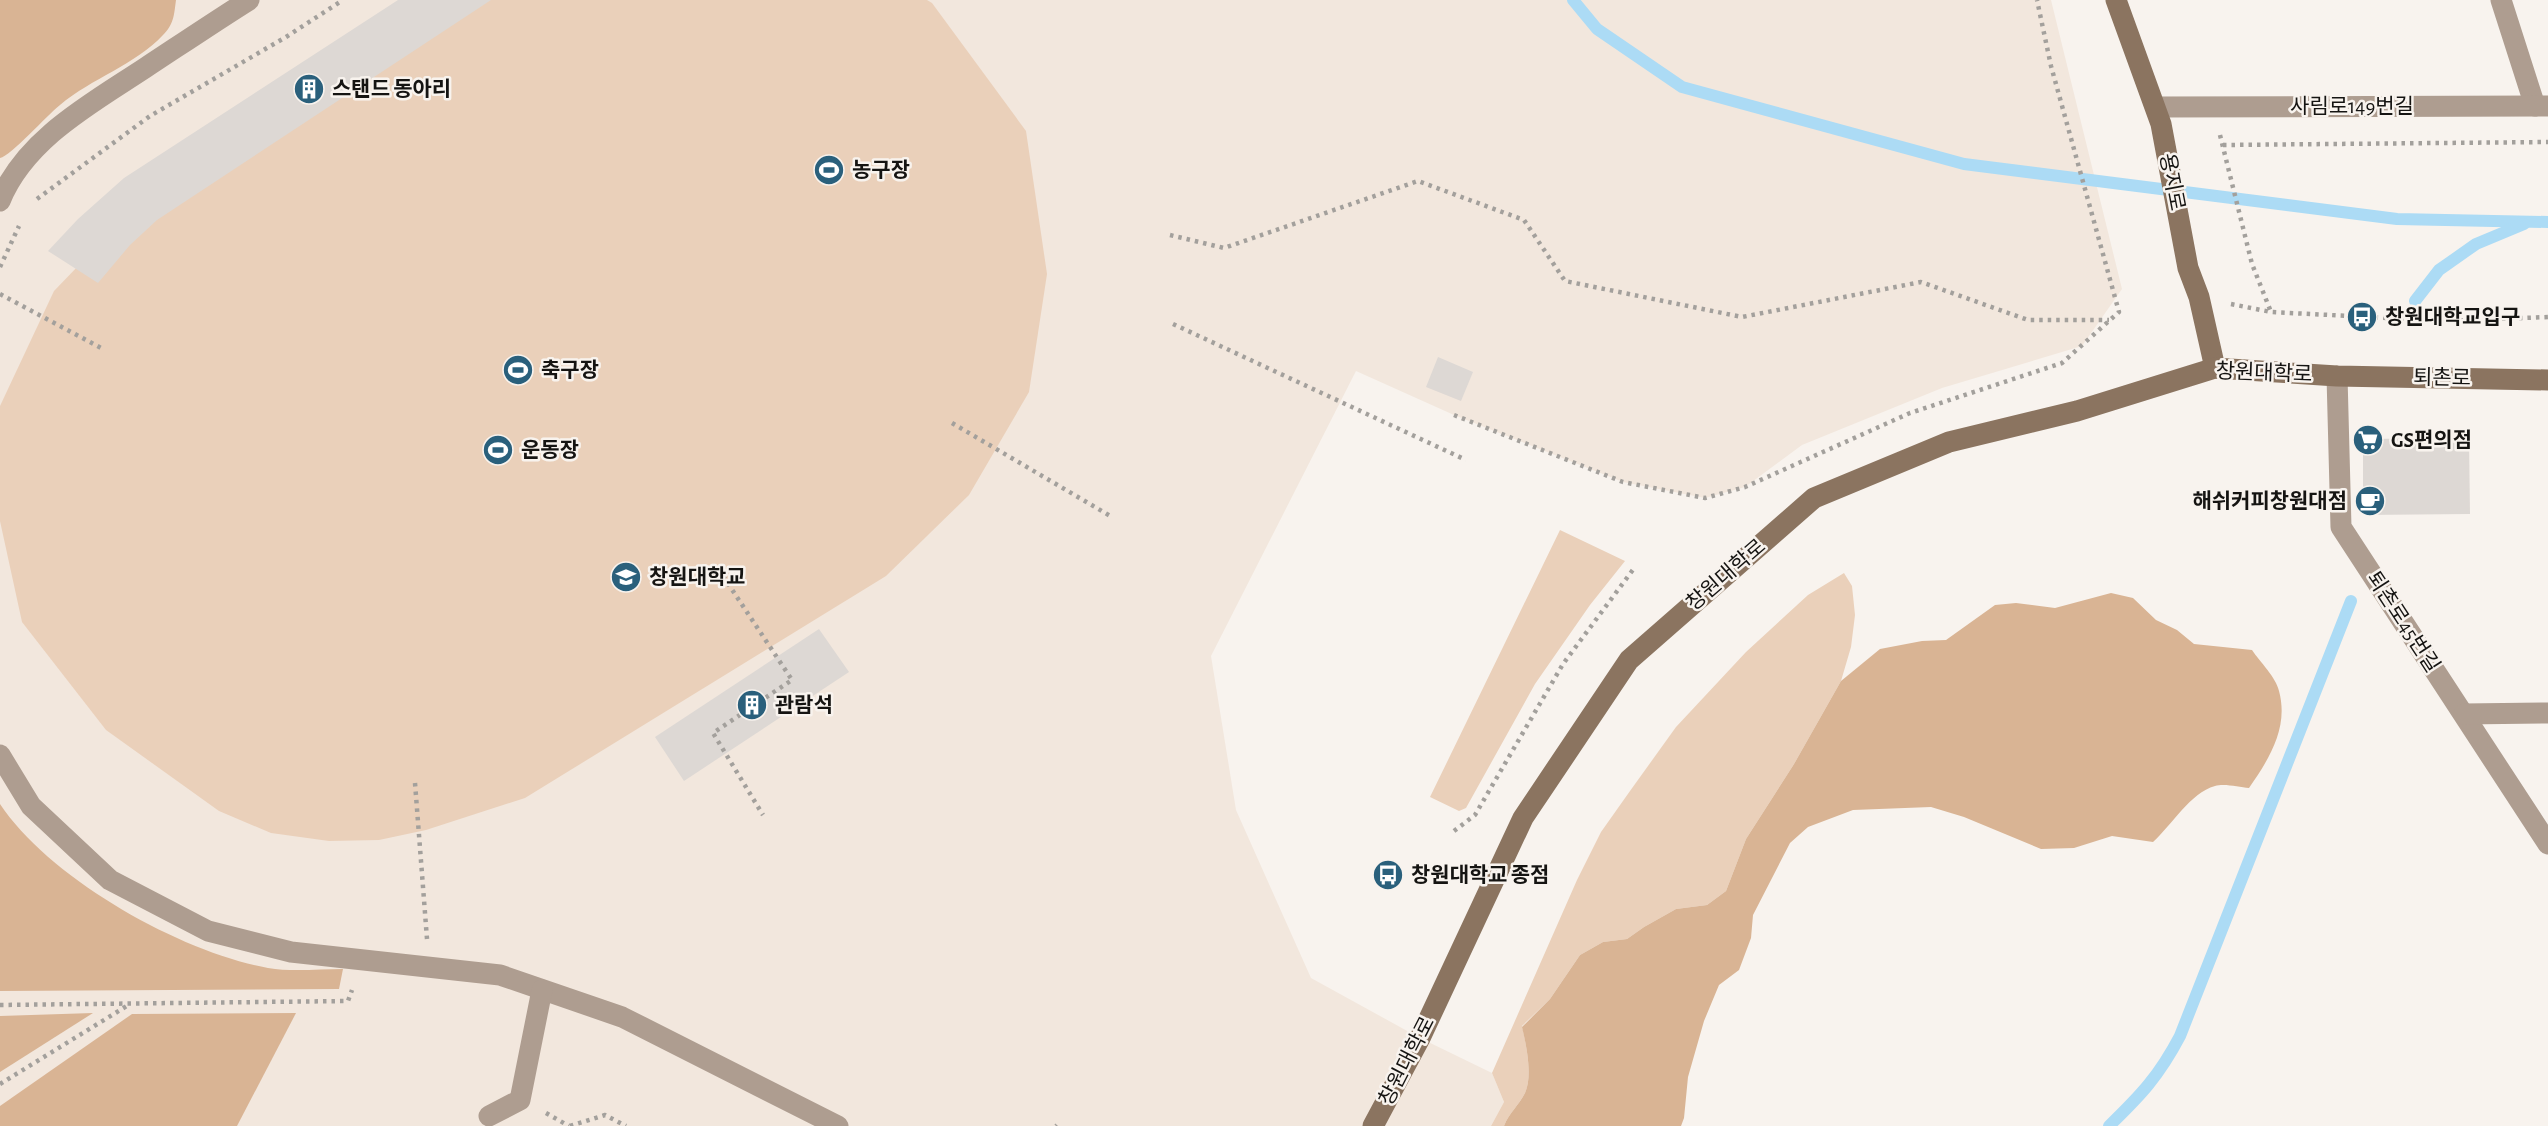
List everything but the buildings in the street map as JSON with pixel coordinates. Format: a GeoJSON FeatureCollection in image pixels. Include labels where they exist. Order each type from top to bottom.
{"type":"FeatureCollection","features":[{"type":"Feature","properties":{"kind":"street"},"geometry":{"type":"LineString","coordinates":[[0,201],[8,182],[30,154],[76,113],[228,6],[249,0]]}},
{"type":"Feature","properties":{"kind":"street","name":"용지로"},"geometry":{"type":"LineString","coordinates":[[2116,0],[2158,115],[2188,268],[2199,297],[2215,368]]}},
{"type":"Feature","properties":{"kind":"street"},"geometry":{"type":"LineString","coordinates":[[2501,0],[2541,106]]}},
{"type":"Feature","properties":{"kind":"street","name":"사림로149번길"},"geometry":{"type":"LineString","coordinates":[[2158,115],[2541,106]]}},
{"type":"Feature","properties":{"kind":"street","name":"창원대학로"},"geometry":{"type":"LineString","coordinates":[[1373,1126],[1420,1038],[1523,818],[1629,660],[1814,498],[1949,442],[2077,411],[2215,368],[2337,376]]}},
{"type":"Feature","properties":{"kind":"street","name":"퇴촌로"},"geometry":{"type":"LineString","coordinates":[[2337,376],[2548,380]]}},
{"type":"Feature","properties":{"kind":"street","name":"퇴촌로45번길"},"geometry":{"type":"LineString","coordinates":[[2337,376],[2341,527],[2548,844]]}},
{"type":"Feature","properties":{"kind":"street"},"geometry":{"type":"LineString","coordinates":[[2464,714],[2548,713]]}},
{"type":"Feature","properties":{"kind":"street"},"geometry":{"type":"LineString","coordinates":[[0,755],[31,806],[110,880],[208,931],[291,952],[500,975],[622,1017],[838,1126]]}},
{"type":"Feature","properties":{"kind":"street"},"geometry":{"type":"LineString","coordinates":[[489,1116],[520,1100],[542,990]]}},
{"type":"Feature","properties":{"kind":"path"},"geometry":{"type":"LineString","coordinates":[[28,206],[150,116],[286,37],[343,0]]}},
{"type":"Feature","properties":{"kind":"path"},"geometry":{"type":"LineString","coordinates":[[1454,415],[1623,481],[1705,498],[1745,487],[1910,413],[2062,363],[2119,312],[2051,66],[2037,0]]}},
{"type":"Feature","properties":{"kind":"path"},"geometry":{"type":"LineString","coordinates":[[2222,145],[2548,142]]}},
{"type":"Feature","properties":{"kind":"path"},"geometry":{"type":"LineString","coordinates":[[2231,172],[2252,264],[2271,312]]}},
{"type":"Feature","properties":{"kind":"path"},"geometry":{"type":"LineString","coordinates":[[1170,235],[1224,248],[1418,181],[1524,220],[1564,281],[1742,317],[1921,282],[2028,320],[2110,320]]}},
{"type":"Feature","properties":{"kind":"path"},"geometry":{"type":"LineString","coordinates":[[0,267],[23,218]]}},
{"type":"Feature","properties":{"kind":"path"},"geometry":{"type":"LineString","coordinates":[[0,294],[103,349]]}},
{"type":"Feature","properties":{"kind":"path"},"geometry":{"type":"LineString","coordinates":[[2199,297],[2271,312],[2448,321],[2548,317]]}},
{"type":"Feature","properties":{"kind":"path"},"geometry":{"type":"LineString","coordinates":[[1173,324],[1466,460]]}},
{"type":"Feature","properties":{"kind":"path"},"geometry":{"type":"LineString","coordinates":[[951,423],[1112,517]]}},
{"type":"Feature","properties":{"kind":"path"},"geometry":{"type":"LineString","coordinates":[[1454,831],[1475,815],[1563,664],[1635,567]]}},
{"type":"Feature","properties":{"kind":"path"},"geometry":{"type":"LineString","coordinates":[[723,576],[792,680],[713,733],[763,815]]}},
{"type":"Feature","properties":{"kind":"path"},"geometry":{"type":"LineString","coordinates":[[415,783],[429,967]]}},
{"type":"Feature","properties":{"kind":"path"},"geometry":{"type":"LineString","coordinates":[[0,1005],[348,1001],[363,961]]}},
{"type":"Feature","properties":{"kind":"path"},"geometry":{"type":"LineString","coordinates":[[0,1084],[132,1003]]}},
{"type":"Feature","properties":{"kind":"path"},"geometry":{"type":"LineString","coordinates":[[570,1126],[604,1115],[626,1126]]}},
{"type":"Feature","properties":{"kind":"shaded area","name":"창원대학교"},"geometry":{"type":"Polygon","coordinates":[[[0,0],[2051,0],[2122,289],[2082,346],[1942,388],[1802,445],[1745,487],[1705,498],[1623,482],[1454,415],[1356,371],[1211,656],[1236,810],[1311,978],[1420,1038],[1492,1073],[1504,1102],[1491,1126],[0,1126],[0,0]]]}},
{"type":"Feature","properties":{"kind":"shaded area"},"geometry":{"type":"Polygon","coordinates":[[[0,0],[176,0],[169,27],[152,46],[72,95],[0,158],[0,0]]]}},
{"type":"Feature","properties":{"kind":"shaded area","name":"운동장"},"geometry":{"type":"Polygon","coordinates":[[[456,0],[927,0],[932,3],[1026,131],[1047,274],[1029,392],[969,495],[886,576],[525,798],[426,830],[379,840],[329,841],[271,833],[219,811],[106,730],[22,622],[0,521],[0,406],[54,291],[135,207],[456,0]]]}},
{"type":"Feature","properties":{"kind":"shaded area"},"geometry":{"type":"Polygon","coordinates":[[[1560,530],[1625,561],[1590,605],[1535,684],[1466,808],[1459,811],[1430,797],[1560,530]]]}},
{"type":"Feature","properties":{"kind":"shaded area"},"geometry":{"type":"Polygon","coordinates":[[[1844,573],[1852,586],[1855,615],[1851,647],[1841,681],[1794,764],[1746,839],[1726,891],[1707,905],[1676,909],[1627,939],[1603,942],[1580,955],[1550,999],[1522,1026],[1528,1060],[1525,1093],[1504,1126],[1491,1126],[1504,1102],[1492,1073],[1601,832],[1676,727],[1746,652],[1808,595],[1844,573]]]}},
{"type":"Feature","properties":{"kind":"shaded area"},"geometry":{"type":"Polygon","coordinates":[[[2111,593],[2133,598],[2156,620],[2177,630],[2194,644],[2252,650],[2271,675],[2279,691],[2279,730],[2264,766],[2249,788],[2215,786],[2197,795],[2153,842],[2112,836],[2074,848],[2041,849],[1964,817],[1931,807],[1853,810],[1808,827],[1790,843],[1753,915],[1751,938],[1739,970],[1719,985],[1704,1021],[1688,1077],[1681,1126],[1504,1126],[1527,1086],[1528,1060],[1522,1027],[1550,999],[1580,955],[1603,942],[1627,939],[1676,909],[1707,905],[1726,891],[1746,839],[1794,764],[1841,681],[1880,649],[1922,641],[1946,640],[1995,605],[2016,603],[2055,608],[2111,593]]]}},
{"type":"Feature","properties":{"kind":"shaded area"},"geometry":{"type":"Polygon","coordinates":[[[0,804],[22,832],[51,859],[84,885],[158,929],[196,946],[268,968],[343,969],[339,989],[0,991],[0,804]]]}},
{"type":"Feature","properties":{"kind":"shaded area"},"geometry":{"type":"Polygon","coordinates":[[[93,1013],[0,1072],[0,1016],[93,1013]]]}},
{"type":"Feature","properties":{"kind":"shaded area"},"geometry":{"type":"Polygon","coordinates":[[[296,1013],[237,1126],[0,1126],[0,1106],[132,1014],[296,1013]]]}},
{"type":"Feature","properties":{"kind":"waterway"},"geometry":{"type":"LineString","coordinates":[[1573,0],[1597,29],[1682,87],[1964,164],[2397,219],[2548,222]]}},
{"type":"Feature","properties":{"kind":"waterway"},"geometry":{"type":"LineString","coordinates":[[2415,301],[2439,270],[2476,244],[2524,224]]}},
{"type":"Feature","properties":{"kind":"waterway"},"geometry":{"type":"LineString","coordinates":[[2109,1126],[2149,1084],[2180,1036],[2351,601]]}},
{"type":"Feature","properties":{"kind":"place","name":"스탠드 동아리"},"geometry":{"type":"Point","coordinates":[309,89]}},
{"type":"Feature","properties":{"kind":"place","name":"농구장"},"geometry":{"type":"Point","coordinates":[829,170]}},
{"type":"Feature","properties":{"kind":"place","name":"창원대학교입구"},"geometry":{"type":"Point","coordinates":[2362,317]}},
{"type":"Feature","properties":{"kind":"place","name":"축구장"},"geometry":{"type":"Point","coordinates":[518,370]}},
{"type":"Feature","properties":{"kind":"place","name":"GS편의점"},"geometry":{"type":"Point","coordinates":[2368,440]}},
{"type":"Feature","properties":{"kind":"place","name":"운동장"},"geometry":{"type":"Point","coordinates":[498,450]}},
{"type":"Feature","properties":{"kind":"place","name":"해쉬커피창원대점"},"geometry":{"type":"Point","coordinates":[2370,501]}},
{"type":"Feature","properties":{"kind":"place","name":"창원대학교"},"geometry":{"type":"Point","coordinates":[626,577]}},
{"type":"Feature","properties":{"kind":"place","name":"관람석"},"geometry":{"type":"Point","coordinates":[752,705]}},
{"type":"Feature","properties":{"kind":"place","name":"창원대학교 종점"},"geometry":{"type":"Point","coordinates":[1388,875]}}]}
